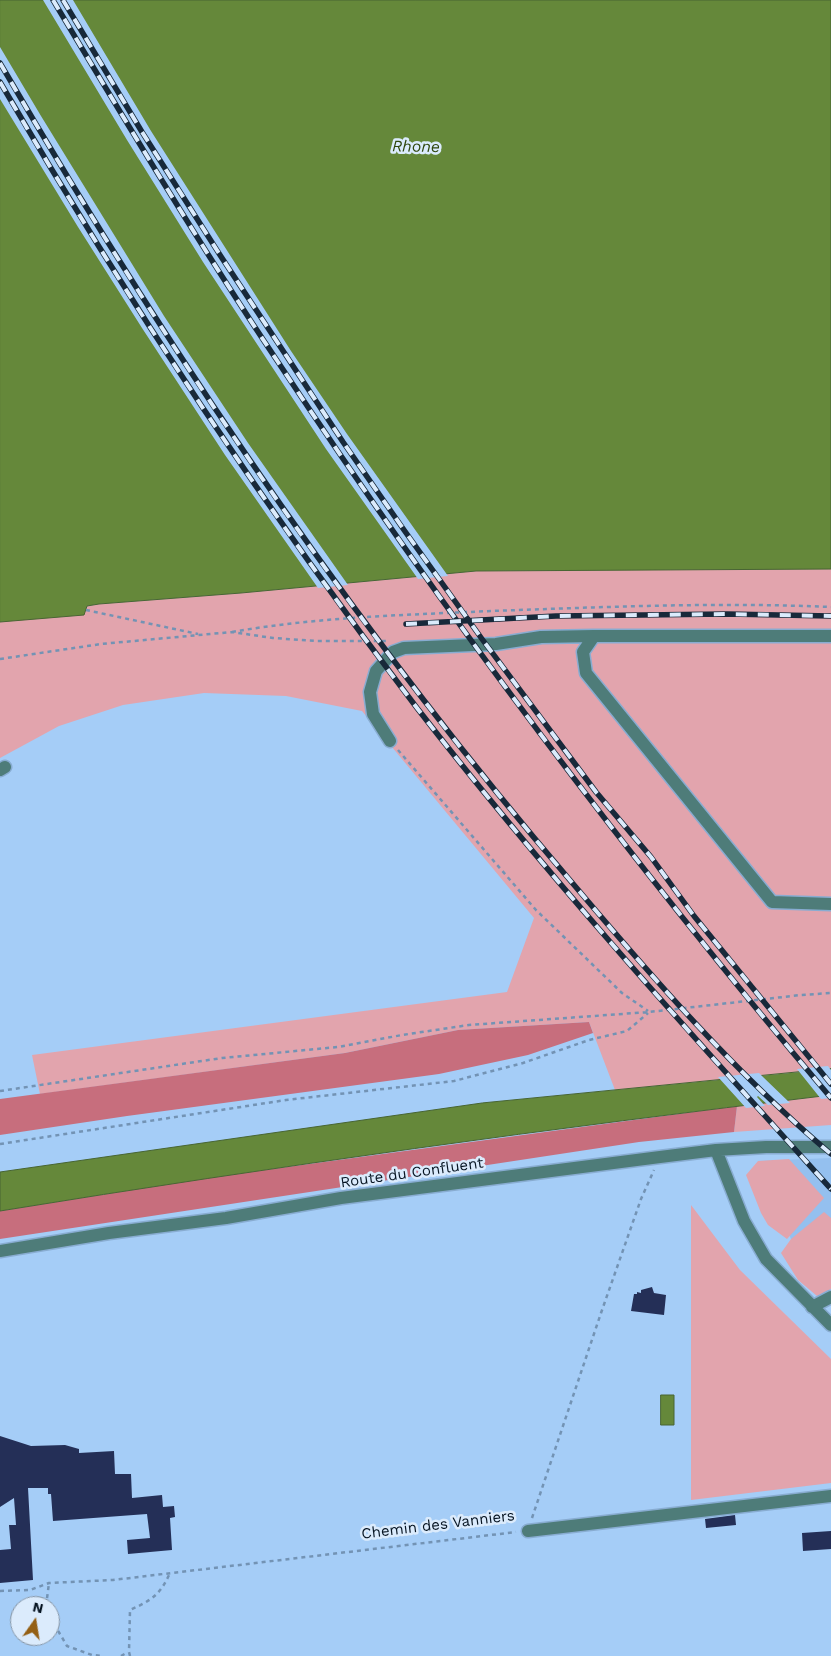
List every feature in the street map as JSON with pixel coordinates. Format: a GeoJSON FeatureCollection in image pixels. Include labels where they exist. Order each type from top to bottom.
{"type":"FeatureCollection","features":[{"type":"Feature","properties":{"kind":"street"},"geometry":{"type":"LineString","coordinates":[[594,636],[583,652],[586,673],[772,902],[831,904]]}},
{"type":"Feature","properties":{"kind":"street"},"geometry":{"type":"LineString","coordinates":[[390,741],[372,714],[370,692],[376,671],[392,652],[404,648],[496,644],[541,637],[831,636]]}},
{"type":"Feature","properties":{"kind":"street","name":"Route du Confluent"},"geometry":{"type":"LineString","coordinates":[[0,1251],[109,1233],[226,1218],[341,1198],[660,1157],[716,1150],[766,1147],[831,1147]]}},
{"type":"Feature","properties":{"kind":"street"},"geometry":{"type":"LineString","coordinates":[[716,1150],[744,1221],[766,1259],[812,1308],[831,1325]]}},
{"type":"Feature","properties":{"kind":"street"},"geometry":{"type":"LineString","coordinates":[[812,1308],[831,1297]]}},
{"type":"Feature","properties":{"kind":"street","name":"Chemin des Vanniers"},"geometry":{"type":"LineString","coordinates":[[528,1531],[831,1496]]}},
{"type":"Feature","properties":{"kind":"path"},"geometry":{"type":"LineString","coordinates":[[0,659],[101,644],[232,632],[269,626],[403,616],[539,609],[778,605],[831,607]]}},
{"type":"Feature","properties":{"kind":"path"},"geometry":{"type":"LineString","coordinates":[[86,610],[202,635]]}},
{"type":"Feature","properties":{"kind":"path"},"geometry":{"type":"LineString","coordinates":[[232,632],[300,640],[388,642],[404,648]]}},
{"type":"Feature","properties":{"kind":"path"},"geometry":{"type":"LineString","coordinates":[[390,741],[536,910],[622,993],[649,1012]]}},
{"type":"Feature","properties":{"kind":"path"},"geometry":{"type":"LineString","coordinates":[[0,1091],[222,1058],[338,1047],[469,1025],[649,1012],[831,993]]}},
{"type":"Feature","properties":{"kind":"path"},"geometry":{"type":"LineString","coordinates":[[0,1144],[286,1100],[454,1081],[523,1063],[588,1040],[627,1031],[649,1012]]}},
{"type":"Feature","properties":{"kind":"path"},"geometry":{"type":"LineString","coordinates":[[528,1531],[604,1305],[642,1199],[660,1157]]}},
{"type":"Feature","properties":{"kind":"path","name":"Chemin des Vanniers"},"geometry":{"type":"LineString","coordinates":[[0,1591],[30,1590],[49,1583],[113,1580],[528,1531]]}},
{"type":"Feature","properties":{"kind":"path"},"geometry":{"type":"LineString","coordinates":[[130,1656],[130,1610],[151,1600],[166,1582],[171,1572]]}},
{"type":"Feature","properties":{"kind":"path"},"geometry":{"type":"LineString","coordinates":[[47,1596],[49,1583]]}},
{"type":"Feature","properties":{"kind":"path"},"geometry":{"type":"LineString","coordinates":[[60,1633],[68,1646],[103,1656]]}},
{"type":"Feature","properties":{"kind":"path"},"geometry":{"type":"LineString","coordinates":[[121,1656],[129,1652]]}},
{"type":"Feature","properties":{"kind":"shaded area"},"geometry":{"type":"Polygon","coordinates":[[[831,569],[831,1069],[615,1090],[589,1022],[458,1030],[345,1053],[40,1094],[32,1055],[507,992],[534,918],[362,711],[286,696],[204,693],[123,705],[59,726],[0,758],[0,622],[99,604],[476,571],[831,569]]]}},
{"type":"Feature","properties":{"kind":"shaded area"},"geometry":{"type":"Polygon","coordinates":[[[589,1022],[593,1033],[528,1055],[439,1074],[0,1135],[0,1099],[345,1053],[458,1030],[589,1022]]]}},
{"type":"Feature","properties":{"kind":"shaded area"},"geometry":{"type":"Polygon","coordinates":[[[831,1095],[831,1125],[734,1132],[737,1106],[831,1095]]]}},
{"type":"Feature","properties":{"kind":"shaded area"},"geometry":{"type":"Polygon","coordinates":[[[737,1106],[734,1132],[639,1142],[0,1239],[0,1211],[213,1177],[737,1106]]]}},
{"type":"Feature","properties":{"kind":"shaded area"},"geometry":{"type":"Polygon","coordinates":[[[831,1158],[831,1262],[791,1239],[758,1161],[831,1158]]]}},
{"type":"Feature","properties":{"kind":"shaded area"},"geometry":{"type":"Polygon","coordinates":[[[789,1159],[824,1198],[787,1239],[768,1225],[761,1213],[746,1175],[758,1161],[789,1159]]]}},
{"type":"Feature","properties":{"kind":"shaded area"},"geometry":{"type":"Polygon","coordinates":[[[691,1205],[740,1270],[831,1359],[831,1483],[691,1500],[691,1205]]]}},
{"type":"Feature","properties":{"kind":"shaded area"},"geometry":{"type":"Polygon","coordinates":[[[824,1212],[831,1218],[831,1289],[817,1296],[798,1280],[781,1253],[791,1239],[824,1212]]]}},
{"type":"Feature","properties":{"kind":"water","name":"Rhone"},"geometry":{"type":"Polygon","coordinates":[[[0,0],[831,0],[831,569],[476,571],[99,604],[87,606],[84,615],[0,622],[0,0]]]}},
{"type":"Feature","properties":{"kind":"water"},"geometry":{"type":"Polygon","coordinates":[[[831,1069],[831,1095],[415,1148],[0,1211],[0,1172],[482,1103],[831,1069]]]}},
{"type":"Feature","properties":{"kind":"water"},"geometry":{"type":"Polygon","coordinates":[[[661,1395],[674,1395],[674,1425],[661,1425],[661,1395]]]}},
{"type":"Feature","properties":{"kind":"pier"},"geometry":{"type":"Polygon","coordinates":[[[43,0],[73,0],[151,131],[291,351],[347,434],[448,576],[418,579],[326,449],[203,262],[43,0]]]}},
{"type":"Feature","properties":{"kind":"pier"},"geometry":{"type":"Polygon","coordinates":[[[0,47],[164,316],[248,443],[348,585],[318,588],[225,455],[142,328],[0,99],[0,47]]]}},
{"type":"Feature","properties":{"kind":"pier"},"geometry":{"type":"Polygon","coordinates":[[[828,1066],[831,1070],[831,1098],[821,1099],[797,1069],[828,1066]]]}},
{"type":"Feature","properties":{"kind":"pier"},"geometry":{"type":"Polygon","coordinates":[[[759,1073],[790,1103],[768,1105],[758,1096],[765,1106],[746,1108],[718,1077],[759,1073]]]}},
{"type":"Feature","properties":{"kind":"building"},"geometry":{"type":"Polygon","coordinates":[[[652,1287],[654,1293],[666,1295],[664,1315],[631,1311],[634,1294],[637,1294],[637,1292],[641,1293],[641,1290],[652,1287]]]}},
{"type":"Feature","properties":{"kind":"building"},"geometry":{"type":"Polygon","coordinates":[[[0,1436],[31,1446],[65,1445],[79,1449],[79,1453],[114,1451],[115,1474],[131,1474],[132,1498],[162,1495],[163,1507],[174,1506],[175,1517],[170,1518],[172,1550],[128,1554],[127,1540],[150,1538],[147,1514],[53,1521],[51,1494],[48,1494],[48,1488],[28,1488],[33,1580],[0,1583],[0,1550],[11,1549],[9,1525],[16,1525],[14,1498],[0,1507],[0,1436]]]}},
{"type":"Feature","properties":{"kind":"building"},"geometry":{"type":"Polygon","coordinates":[[[735,1515],[736,1525],[706,1528],[705,1519],[735,1515]]]}},
{"type":"Feature","properties":{"kind":"building"},"geometry":{"type":"Polygon","coordinates":[[[831,1531],[831,1549],[803,1551],[802,1533],[831,1531]]]}},
{"type":"Feature","properties":{"kind":"railway"},"geometry":{"type":"LineString","coordinates":[[53,0],[191,228],[342,458],[408,552],[475,646],[614,830],[757,1010],[831,1098]]}},
{"type":"Feature","properties":{"kind":"railway"},"geometry":{"type":"LineString","coordinates":[[63,0],[142,132],[220,255],[343,442],[404,530],[482,639],[596,792],[651,857],[694,916],[831,1084]]}},
{"type":"Feature","properties":{"kind":"railway"},"geometry":{"type":"LineString","coordinates":[[0,63],[129,276],[196,381],[338,586],[412,686],[489,783],[662,987],[727,1057],[795,1123],[831,1154]]}},
{"type":"Feature","properties":{"kind":"railway"},"geometry":{"type":"LineString","coordinates":[[0,82],[97,243],[199,402],[305,557],[417,708],[568,893],[831,1189]]}},
{"type":"Feature","properties":{"kind":"railway"},"geometry":{"type":"LineString","coordinates":[[406,624],[556,616],[727,614],[831,616]]}}]}
